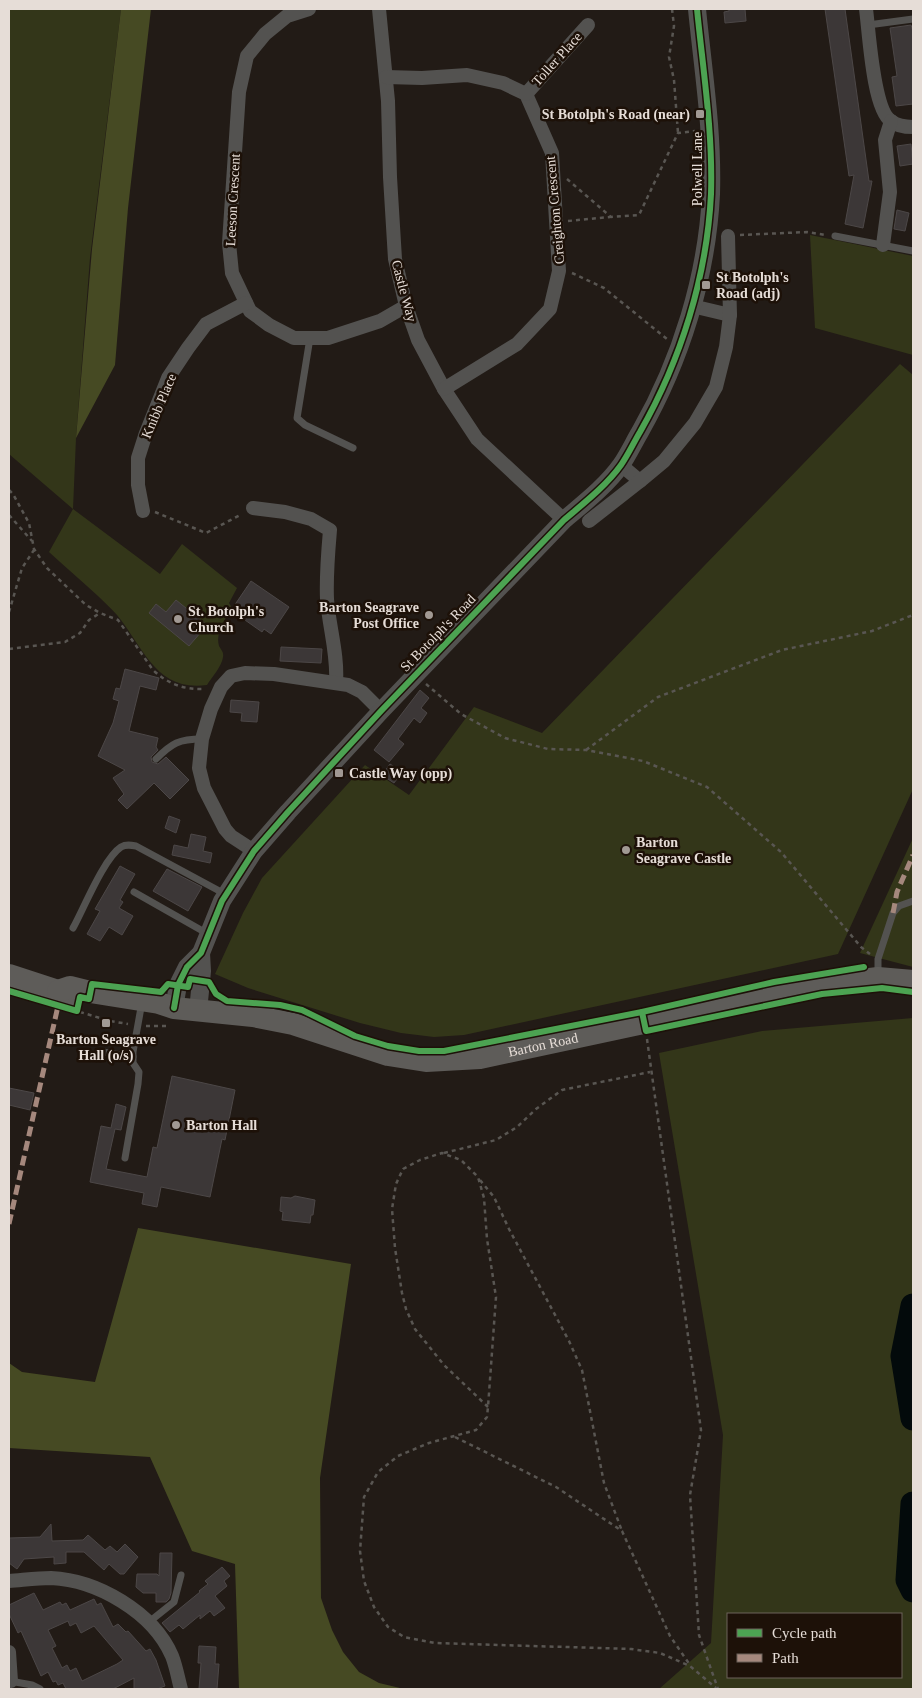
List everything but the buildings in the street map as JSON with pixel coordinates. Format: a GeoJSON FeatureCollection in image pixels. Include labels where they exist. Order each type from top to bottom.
{"type":"FeatureCollection","features":[{"type":"Feature","properties":{"kind":"main road","name":"Barton Road"},"geometry":{"type":"LineString","coordinates":[[58,991],[70,987],[141,1006],[160,1014],[174,1008],[253,1016],[285,1022],[388,1055],[426,1061],[480,1058],[645,1028],[821,985],[873,969],[913,980]]}},
{"type":"Feature","properties":{"kind":"main road","name":"Barton Road"},"geometry":{"type":"LineString","coordinates":[[10,979],[58,991],[78,1007],[141,1006]]}},
{"type":"Feature","properties":{"kind":"street","name":"Leeson Crescent"},"geometry":{"type":"LineString","coordinates":[[310,9],[287,16],[265,34],[247,56],[239,92],[228,242],[232,273],[250,311],[269,325],[294,338],[328,338],[380,321],[406,306]]}},
{"type":"Feature","properties":{"kind":"street","name":"Castle Way"},"geometry":{"type":"LineString","coordinates":[[379,9],[386,77],[395,259],[406,306],[418,340],[444,389],[477,439],[564,520]]}},
{"type":"Feature","properties":{"kind":"street","name":"Polwell Lane"},"geometry":{"type":"LineString","coordinates":[[685,327],[692,306],[706,240],[711,194],[710,129],[697,9]]}},
{"type":"Feature","properties":{"kind":"street"},"geometry":{"type":"LineString","coordinates":[[866,9],[878,100],[890,121],[905,127],[913,127]]}},
{"type":"Feature","properties":{"kind":"street","name":"Toller Place"},"geometry":{"type":"LineString","coordinates":[[526,94],[588,25]]}},
{"type":"Feature","properties":{"kind":"street"},"geometry":{"type":"LineString","coordinates":[[386,77],[467,76],[503,83],[526,94]]}},
{"type":"Feature","properties":{"kind":"street","name":"Creighton Crescent"},"geometry":{"type":"LineString","coordinates":[[444,389],[517,344],[550,309],[559,267],[552,153],[526,94]]}},
{"type":"Feature","properties":{"kind":"street"},"geometry":{"type":"LineString","coordinates":[[883,245],[890,192],[885,140],[890,121]]}},
{"type":"Feature","properties":{"kind":"street"},"geometry":{"type":"LineString","coordinates":[[589,521],[664,460],[694,423],[716,387],[726,347],[730,315],[728,236]]}},
{"type":"Feature","properties":{"kind":"street","name":"Knibb Place"},"geometry":{"type":"LineString","coordinates":[[143,511],[138,485],[138,458],[168,378],[206,324],[246,303]]}},
{"type":"Feature","properties":{"kind":"street"},"geometry":{"type":"LineString","coordinates":[[692,306],[730,315]]}},
{"type":"Feature","properties":{"kind":"street","name":"St Botolph's Road"},"geometry":{"type":"LineString","coordinates":[[174,1008],[178,985],[187,968],[201,953],[226,894],[254,851],[381,711],[564,520],[597,491],[621,464],[655,406],[685,327]]}},
{"type":"Feature","properties":{"kind":"street"},"geometry":{"type":"LineString","coordinates":[[621,464],[640,481]]}},
{"type":"Feature","properties":{"kind":"street"},"geometry":{"type":"LineString","coordinates":[[253,508],[286,512],[311,518],[330,530],[326,568],[327,600],[337,666],[336,683]]}},
{"type":"Feature","properties":{"kind":"street"},"geometry":{"type":"LineString","coordinates":[[254,851],[231,836],[225,829],[208,798],[199,768],[202,739],[211,709],[221,687],[231,676],[245,672],[336,683],[362,692],[381,711]]}},
{"type":"Feature","properties":{"kind":"street","name":"St Botolph's Road"},"geometry":{"type":"LineString","coordinates":[[198,1011],[202,971],[201,953]]}},
{"type":"Feature","properties":{"kind":"street"},"geometry":{"type":"LineString","coordinates":[[9,1581],[52,1578],[84,1584],[116,1597],[153,1626],[171,1655],[181,1689]]}},
{"type":"Feature","properties":{"kind":"street"},"geometry":{"type":"LineString","coordinates":[[9,1652],[10,1681]]}},
{"type":"Feature","properties":{"kind":"lane"},"geometry":{"type":"LineString","coordinates":[[868,25],[913,19]]}},
{"type":"Feature","properties":{"kind":"lane"},"geometry":{"type":"LineString","coordinates":[[835,236],[913,251]]}},
{"type":"Feature","properties":{"kind":"lane"},"geometry":{"type":"LineString","coordinates":[[310,338],[297,418],[305,425],[353,448]]}},
{"type":"Feature","properties":{"kind":"lane"},"geometry":{"type":"LineString","coordinates":[[156,759],[173,744],[187,739],[202,739]]}},
{"type":"Feature","properties":{"kind":"lane"},"geometry":{"type":"LineString","coordinates":[[73,928],[108,860],[122,846],[128,844],[136,846],[226,894]]}},
{"type":"Feature","properties":{"kind":"lane"},"geometry":{"type":"LineString","coordinates":[[134,892],[208,934]]}},
{"type":"Feature","properties":{"kind":"lane"},"geometry":{"type":"LineString","coordinates":[[873,969],[893,913],[899,906],[913,901]]}},
{"type":"Feature","properties":{"kind":"lane"},"geometry":{"type":"LineString","coordinates":[[125,1158],[139,1072],[133,1063],[133,1058],[141,1006]]}},
{"type":"Feature","properties":{"kind":"lane"},"geometry":{"type":"LineString","coordinates":[[103,1052],[133,1058]]}},
{"type":"Feature","properties":{"kind":"lane"},"geometry":{"type":"LineString","coordinates":[[149,1622],[174,1602],[182,1576]]}},
{"type":"Feature","properties":{"kind":"lane"},"geometry":{"type":"LineString","coordinates":[[10,1681],[32,1685],[40,1689]]}},
{"type":"Feature","properties":{"kind":"path"},"geometry":{"type":"LineString","coordinates":[[557,222],[640,215],[678,133],[674,80],[669,57],[674,26],[672,9]]}},
{"type":"Feature","properties":{"kind":"path"},"geometry":{"type":"LineString","coordinates":[[678,133],[710,129]]}},
{"type":"Feature","properties":{"kind":"path"},"geometry":{"type":"LineString","coordinates":[[553,167],[611,217]]}},
{"type":"Feature","properties":{"kind":"path"},"geometry":{"type":"LineString","coordinates":[[728,236],[807,232],[835,236]]}},
{"type":"Feature","properties":{"kind":"path"},"geometry":{"type":"LineString","coordinates":[[559,267],[604,288],[678,348]]}},
{"type":"Feature","properties":{"kind":"path"},"geometry":{"type":"LineString","coordinates":[[9,490],[29,523],[34,549],[47,568],[86,605],[118,620],[153,670],[172,684],[182,688],[221,687]]}},
{"type":"Feature","properties":{"kind":"path"},"geometry":{"type":"LineString","coordinates":[[143,511],[156,512],[206,534],[253,508]]}},
{"type":"Feature","properties":{"kind":"path"},"geometry":{"type":"LineString","coordinates":[[9,515],[33,542]]}},
{"type":"Feature","properties":{"kind":"path"},"geometry":{"type":"LineString","coordinates":[[9,612],[22,568],[34,549]]}},
{"type":"Feature","properties":{"kind":"path"},"geometry":{"type":"LineString","coordinates":[[9,649],[65,642],[80,632],[89,620],[100,613]]}},
{"type":"Feature","properties":{"kind":"path"},"geometry":{"type":"LineString","coordinates":[[586,750],[658,697],[782,650],[872,631],[913,615]]}},
{"type":"Feature","properties":{"kind":"path"},"geometry":{"type":"LineString","coordinates":[[416,675],[461,714],[505,738],[548,749],[586,750],[642,761],[707,788],[781,852],[861,947],[870,954],[873,969]]}},
{"type":"Feature","properties":{"kind":"path"},"geometry":{"type":"LineString","coordinates":[[645,1028],[701,1430],[690,1495],[698,1635],[718,1689]]}},
{"type":"Feature","properties":{"kind":"path"},"geometry":{"type":"LineString","coordinates":[[488,1407],[444,1365],[415,1329],[406,1309],[395,1248],[392,1210],[396,1184],[403,1168],[442,1153],[496,1140],[517,1127],[562,1090],[651,1072]]}},
{"type":"Feature","properties":{"kind":"path"},"geometry":{"type":"LineString","coordinates":[[442,1153],[461,1160],[494,1197],[509,1229],[569,1340],[582,1370],[604,1483],[622,1531],[670,1636],[690,1666]]}},
{"type":"Feature","properties":{"kind":"path"},"geometry":{"type":"LineString","coordinates":[[478,1177],[484,1198],[496,1297],[487,1417],[476,1430],[428,1443],[398,1456],[378,1472],[364,1497],[360,1551],[364,1581],[374,1606],[388,1626],[404,1637],[435,1643],[631,1649],[660,1653],[690,1666],[718,1689]]}},
{"type":"Feature","properties":{"kind":"path"},"geometry":{"type":"LineString","coordinates":[[454,1436],[556,1487],[622,1531]]}},
{"type":"Feature","properties":{"kind":"green space"},"geometry":{"type":"Polygon","coordinates":[[[9,9],[121,9],[90,258],[76,438],[73,509],[9,454],[9,9]]]}},
{"type":"Feature","properties":{"kind":"green space"},"geometry":{"type":"Polygon","coordinates":[[[121,9],[151,9],[128,208],[115,365],[76,438],[92,249],[121,9]]]}},
{"type":"Feature","properties":{"kind":"green space"},"geometry":{"type":"Polygon","coordinates":[[[810,235],[913,256],[913,355],[815,328],[810,235]]]}},
{"type":"Feature","properties":{"kind":"green space"},"geometry":{"type":"Polygon","coordinates":[[[900,364],[913,375],[913,789],[838,954],[464,1035],[434,1037],[401,1033],[360,1023],[248,988],[215,974],[243,913],[262,878],[365,765],[409,795],[474,707],[542,733],[900,364]]]}},
{"type":"Feature","properties":{"kind":"green space"},"geometry":{"type":"Polygon","coordinates":[[[73,509],[160,574],[182,544],[237,588],[229,603],[232,608],[218,636],[219,646],[223,654],[222,660],[219,668],[207,685],[190,685],[175,682],[163,675],[153,665],[115,612],[49,552],[73,509]]]}},
{"type":"Feature","properties":{"kind":"green space"},"geometry":{"type":"Polygon","coordinates":[[[913,838],[913,967],[860,953],[913,838]]]}},
{"type":"Feature","properties":{"kind":"green space"},"geometry":{"type":"Polygon","coordinates":[[[913,1018],[913,1689],[659,1689],[711,1643],[723,1435],[659,1053],[762,1031],[913,1018]]]}},
{"type":"Feature","properties":{"kind":"green space"},"geometry":{"type":"Polygon","coordinates":[[[138,1228],[351,1264],[320,1478],[321,1598],[332,1630],[343,1652],[359,1672],[379,1683],[400,1688],[517,1689],[239,1689],[235,1564],[192,1551],[150,1457],[9,1448],[9,1363],[22,1372],[95,1382],[138,1228]]]}},
{"type":"Feature","properties":{"kind":"waterway"},"geometry":{"type":"LineString","coordinates":[[913,1306],[903,1356],[913,1418]]}},
{"type":"Feature","properties":{"kind":"waterway"},"geometry":{"type":"LineString","coordinates":[[913,1504],[908,1580],[913,1590]]}},
{"type":"Feature","properties":{"kind":"marked path"},"geometry":{"type":"LineString","coordinates":[[893,913],[897,892],[913,855]]}},
{"type":"Feature","properties":{"kind":"marked path"},"geometry":{"type":"LineString","coordinates":[[9,1224],[58,1006]]}},
{"type":"Feature","properties":{"kind":"cycle path"},"geometry":{"type":"LineString","coordinates":[[174,1008],[178,985],[187,967],[201,953],[222,901],[254,851],[381,711],[564,520],[609,480],[626,457],[655,404],[668,376],[689,317],[698,286],[708,225],[711,194],[710,148],[697,9]]}},
{"type":"Feature","properties":{"kind":"cycle path"},"geometry":{"type":"LineString","coordinates":[[9,991],[77,1011],[80,997],[89,999],[92,984],[161,992],[168,984],[188,987],[190,979],[209,982],[216,994],[227,1001],[280,1005],[302,1010],[355,1036],[388,1046],[419,1051],[444,1051],[642,1012],[774,982],[864,967]]}},
{"type":"Feature","properties":{"kind":"cycle path"},"geometry":{"type":"LineString","coordinates":[[642,1012],[646,1031],[822,994],[882,988],[913,992]]}},
{"type":"Feature","properties":{"kind":"place","name":"St Botolph's Road (near)"},"geometry":{"type":"Point","coordinates":[700,114]}},
{"type":"Feature","properties":{"kind":"place","name":"St Botolph's Road (adj)"},"geometry":{"type":"Point","coordinates":[706,285]}},
{"type":"Feature","properties":{"kind":"place","name":"Barton Seagrave Post Office"},"geometry":{"type":"Point","coordinates":[429,615]}},
{"type":"Feature","properties":{"kind":"place","name":"St. Botolph's Church"},"geometry":{"type":"Point","coordinates":[178,619]}},
{"type":"Feature","properties":{"kind":"place","name":"Castle Way (opp)"},"geometry":{"type":"Point","coordinates":[339,773]}},
{"type":"Feature","properties":{"kind":"place","name":"Barton Seagrave Castle"},"geometry":{"type":"Point","coordinates":[626,850]}},
{"type":"Feature","properties":{"kind":"place","name":"Barton Seagrave Hall (o/s)"},"geometry":{"type":"Point","coordinates":[106,1023]}},
{"type":"Feature","properties":{"kind":"place","name":"Barton Hall"},"geometry":{"type":"Point","coordinates":[176,1125]}}]}
